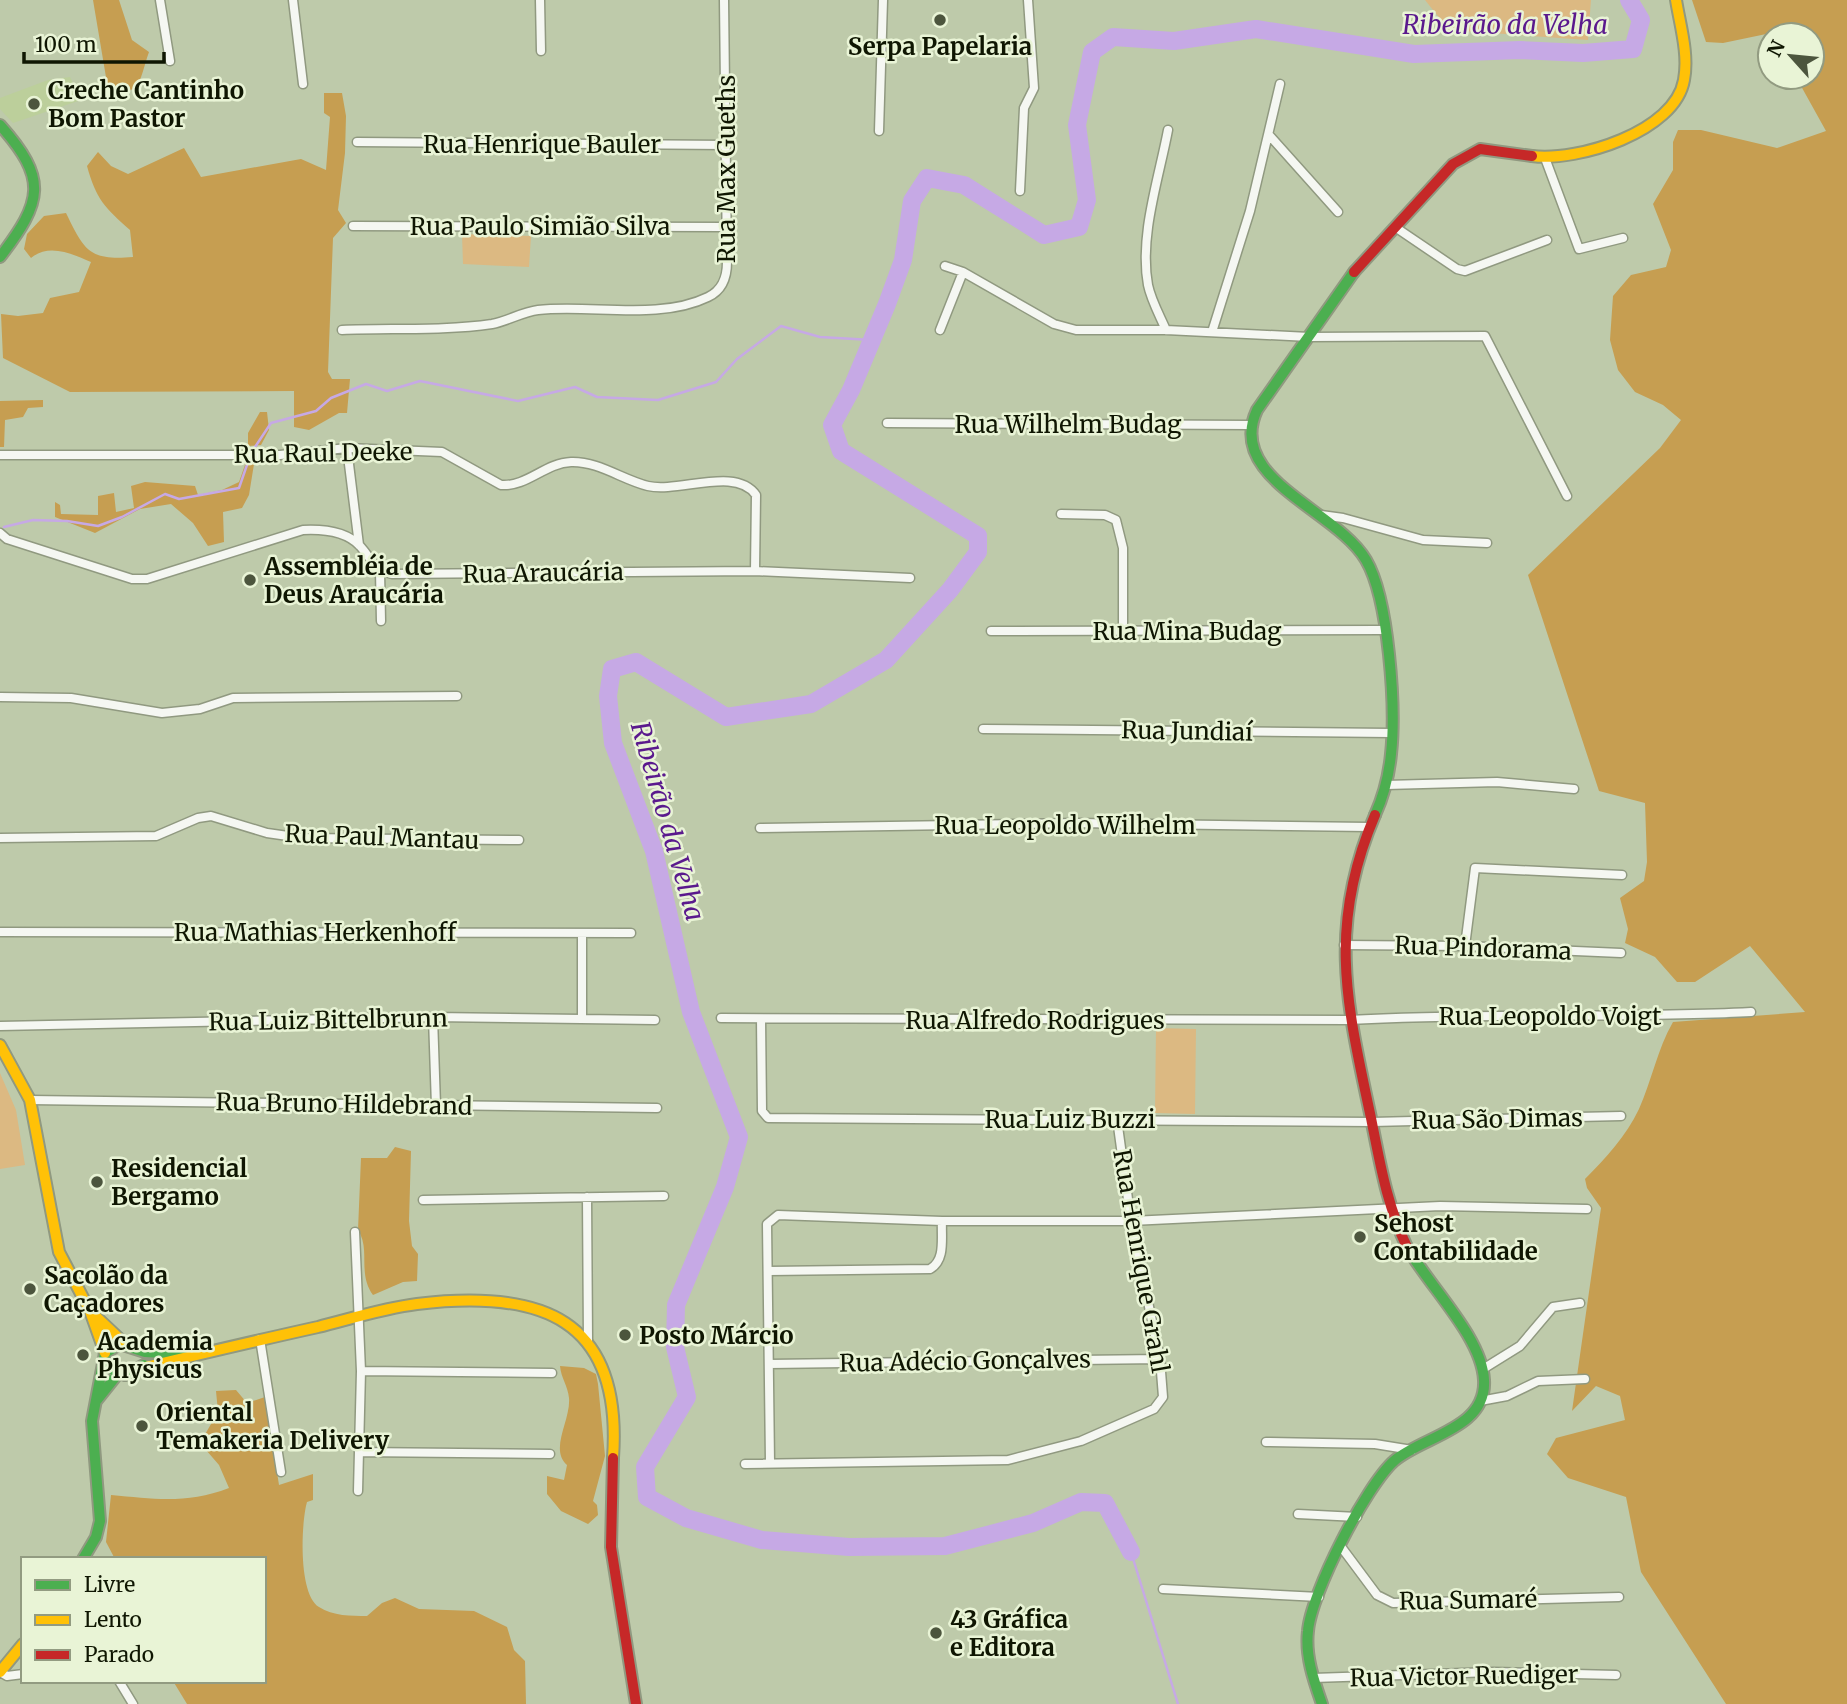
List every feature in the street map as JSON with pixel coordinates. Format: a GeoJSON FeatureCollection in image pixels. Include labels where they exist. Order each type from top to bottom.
{"type":"FeatureCollection","features":[{"type":"Feature","properties":{"kind":"main road"},"geometry":{"type":"LineString","coordinates":[[1322,1704],[1313,1678],[1309,1620],[1342,1548],[1382,1475],[1394,1462],[1454,1429],[1480,1401],[1484,1391],[1483,1369],[1404,1241],[1389,1209],[1349,1020],[1344,945],[1358,858],[1386,785],[1391,733],[1379,593],[1363,556],[1265,471],[1255,457],[1250,425],[1275,381],[1310,337],[1353,273],[1453,164],[1466,154],[1491,149],[1545,158],[1581,154],[1646,128],[1668,112],[1681,93],[1686,63],[1676,0]]}},
{"type":"Feature","properties":{"kind":"main road"},"geometry":{"type":"LineString","coordinates":[[0,125],[23,152],[37,183],[35,203],[26,225],[0,257]]}},
{"type":"Feature","properties":{"kind":"main road"},"geometry":{"type":"LineString","coordinates":[[0,1045],[30,1100],[59,1252],[90,1311],[105,1353],[105,1366],[94,1406],[92,1430],[101,1506],[96,1537],[84,1557]]}},
{"type":"Feature","properties":{"kind":"main road"},"geometry":{"type":"LineString","coordinates":[[94,1406],[117,1376],[132,1374],[141,1368],[415,1304],[493,1302],[556,1315],[571,1323],[588,1340],[605,1369],[614,1410],[610,1522],[614,1581],[636,1704]]}},
{"type":"Feature","properties":{"kind":"main road"},"geometry":{"type":"LineString","coordinates":[[90,1311],[125,1344],[142,1352],[194,1354]]}},
{"type":"Feature","properties":{"kind":"main road"},"geometry":{"type":"LineString","coordinates":[[105,1353],[113,1346],[125,1344]]}},
{"type":"Feature","properties":{"kind":"main road"},"geometry":{"type":"LineString","coordinates":[[141,1368],[144,1360],[142,1352]]}},
{"type":"Feature","properties":{"kind":"main road"},"geometry":{"type":"LineString","coordinates":[[105,1366],[117,1376]]}},
{"type":"Feature","properties":{"kind":"main road"},"geometry":{"type":"LineString","coordinates":[[0,1672],[21,1646]]}},
{"type":"Feature","properties":{"kind":"street"},"geometry":{"type":"LineString","coordinates":[[160,0],[170,61]]}},
{"type":"Feature","properties":{"kind":"street"},"geometry":{"type":"LineString","coordinates":[[293,0],[303,84]]}},
{"type":"Feature","properties":{"kind":"street"},"geometry":{"type":"LineString","coordinates":[[540,0],[541,51]]}},
{"type":"Feature","properties":{"kind":"street","name":"Rua Max Gueths"},"geometry":{"type":"LineString","coordinates":[[342,330],[492,324],[539,310],[640,310],[710,297],[727,277],[724,0]]}},
{"type":"Feature","properties":{"kind":"street"},"geometry":{"type":"LineString","coordinates":[[879,131],[883,0]]}},
{"type":"Feature","properties":{"kind":"street"},"geometry":{"type":"LineString","coordinates":[[1020,191],[1024,108],[1034,88],[1028,0]]}},
{"type":"Feature","properties":{"kind":"street"},"geometry":{"type":"LineString","coordinates":[[1212,332],[1250,211],[1280,85]]}},
{"type":"Feature","properties":{"kind":"street"},"geometry":{"type":"LineString","coordinates":[[1166,330],[1149,289],[1146,272],[1147,242],[1168,130]]}},
{"type":"Feature","properties":{"kind":"street"},"geometry":{"type":"LineString","coordinates":[[1269,135],[1338,212]]}},
{"type":"Feature","properties":{"kind":"street","name":"Rua Henrique Bauler"},"geometry":{"type":"LineString","coordinates":[[357,142],[727,145]]}},
{"type":"Feature","properties":{"kind":"street"},"geometry":{"type":"LineString","coordinates":[[1545,158],[1579,249],[1623,238]]}},
{"type":"Feature","properties":{"kind":"street","name":"Rua Paulo Simião Silva"},"geometry":{"type":"LineString","coordinates":[[353,226],[727,227]]}},
{"type":"Feature","properties":{"kind":"street"},"geometry":{"type":"LineString","coordinates":[[1395,227],[1457,270],[1465,271],[1547,240]]}},
{"type":"Feature","properties":{"kind":"street"},"geometry":{"type":"LineString","coordinates":[[945,266],[963,272],[1065,329],[1166,330],[1310,337],[1485,336],[1567,496]]}},
{"type":"Feature","properties":{"kind":"street"},"geometry":{"type":"LineString","coordinates":[[940,330],[963,272]]}},
{"type":"Feature","properties":{"kind":"street","name":"Rua Wilhelm Budag"},"geometry":{"type":"LineString","coordinates":[[887,423],[1250,425]]}},
{"type":"Feature","properties":{"kind":"street"},"geometry":{"type":"LineString","coordinates":[[347,448],[359,545]]}},
{"type":"Feature","properties":{"kind":"street","name":"Rua Raul Deeke"},"geometry":{"type":"LineString","coordinates":[[0,455],[279,455],[347,448],[442,452],[501,485],[511,486],[550,467],[574,462],[650,486],[728,481],[741,483],[756,495],[755,571]]}},
{"type":"Feature","properties":{"kind":"street"},"geometry":{"type":"LineString","coordinates":[[1060,514],[1105,515],[1116,520],[1123,548],[1123,632]]}},
{"type":"Feature","properties":{"kind":"street"},"geometry":{"type":"LineString","coordinates":[[1318,515],[1343,518],[1423,540],[1487,543]]}},
{"type":"Feature","properties":{"kind":"street"},"geometry":{"type":"LineString","coordinates":[[0,533],[7,539],[132,579],[147,579],[303,530],[341,533],[359,545],[380,571],[381,621]]}},
{"type":"Feature","properties":{"kind":"street","name":"Rua Araucária"},"geometry":{"type":"LineString","coordinates":[[380,571],[407,575],[755,571],[910,578]]}},
{"type":"Feature","properties":{"kind":"street","name":"Rua Mina Budag"},"geometry":{"type":"LineString","coordinates":[[991,631],[1384,629]]}},
{"type":"Feature","properties":{"kind":"street"},"geometry":{"type":"LineString","coordinates":[[0,697],[71,698],[162,713],[200,709],[233,698],[457,696]]}},
{"type":"Feature","properties":{"kind":"street","name":"Rua Jundiaí"},"geometry":{"type":"LineString","coordinates":[[983,729],[1391,733]]}},
{"type":"Feature","properties":{"kind":"street"},"geometry":{"type":"LineString","coordinates":[[1386,785],[1497,782],[1574,789]]}},
{"type":"Feature","properties":{"kind":"street","name":"Rua Paul Mantau"},"geometry":{"type":"LineString","coordinates":[[0,838],[156,836],[198,818],[211,816],[267,833],[302,838],[519,840]]}},
{"type":"Feature","properties":{"kind":"street","name":"Rua Leopoldo Wilhelm"},"geometry":{"type":"LineString","coordinates":[[760,828],[1076,823],[1369,827]]}},
{"type":"Feature","properties":{"kind":"street"},"geometry":{"type":"LineString","coordinates":[[1465,946],[1475,869],[1622,875]]}},
{"type":"Feature","properties":{"kind":"street","name":"Rua Mathias Herkenhoff"},"geometry":{"type":"LineString","coordinates":[[0,932],[631,933]]}},
{"type":"Feature","properties":{"kind":"street"},"geometry":{"type":"LineString","coordinates":[[582,933],[582,1019]]}},
{"type":"Feature","properties":{"kind":"street","name":"Rua Pindorama"},"geometry":{"type":"LineString","coordinates":[[1344,945],[1465,946],[1621,953]]}},
{"type":"Feature","properties":{"kind":"street","name":"Rua Leopoldo Voigt"},"geometry":{"type":"LineString","coordinates":[[1349,1020],[1415,1016],[1655,1016],[1751,1012]]}},
{"type":"Feature","properties":{"kind":"street"},"geometry":{"type":"LineString","coordinates":[[433,1017],[436,1106]]}},
{"type":"Feature","properties":{"kind":"street","name":"Rua Luiz Bittelbrunn"},"geometry":{"type":"LineString","coordinates":[[0,1026],[433,1017],[655,1020]]}},
{"type":"Feature","properties":{"kind":"street","name":"Rua Alfredo Rodrigues"},"geometry":{"type":"LineString","coordinates":[[721,1018],[1349,1020]]}},
{"type":"Feature","properties":{"kind":"street","name":"Rua Luiz Buzzi"},"geometry":{"type":"LineString","coordinates":[[761,1019],[762,1111],[768,1118],[1372,1122]]}},
{"type":"Feature","properties":{"kind":"street","name":"Rua Bruno Hildebrand"},"geometry":{"type":"LineString","coordinates":[[30,1100],[657,1108]]}},
{"type":"Feature","properties":{"kind":"street","name":"Rua São Dimas"},"geometry":{"type":"LineString","coordinates":[[1372,1122],[1621,1116]]}},
{"type":"Feature","properties":{"kind":"street","name":"Rua Henrique Grahl"},"geometry":{"type":"LineString","coordinates":[[770,1462],[1008,1460],[1081,1441],[1160,1403],[1163,1397],[1160,1359],[1131,1221],[1118,1119]]}},
{"type":"Feature","properties":{"kind":"street"},"geometry":{"type":"LineString","coordinates":[[424,1200],[664,1196]]}},
{"type":"Feature","properties":{"kind":"street"},"geometry":{"type":"LineString","coordinates":[[587,1197],[588,1340]]}},
{"type":"Feature","properties":{"kind":"street"},"geometry":{"type":"LineString","coordinates":[[745,1464],[770,1462],[767,1224],[778,1215],[942,1221],[1131,1221],[1440,1206],[1587,1209]]}},
{"type":"Feature","properties":{"kind":"street"},"geometry":{"type":"LineString","coordinates":[[769,1271],[930,1269],[937,1265],[941,1256],[942,1221]]}},
{"type":"Feature","properties":{"kind":"street"},"geometry":{"type":"LineString","coordinates":[[355,1232],[361,1371],[358,1491]]}},
{"type":"Feature","properties":{"kind":"street"},"geometry":{"type":"LineString","coordinates":[[1483,1369],[1520,1346],[1553,1307],[1580,1303]]}},
{"type":"Feature","properties":{"kind":"street"},"geometry":{"type":"LineString","coordinates":[[260,1339],[281,1472]]}},
{"type":"Feature","properties":{"kind":"street","name":"Rua Adécio Gonçalves"},"geometry":{"type":"LineString","coordinates":[[769,1364],[1160,1359]]}},
{"type":"Feature","properties":{"kind":"street"},"geometry":{"type":"LineString","coordinates":[[361,1371],[552,1373]]}},
{"type":"Feature","properties":{"kind":"street"},"geometry":{"type":"LineString","coordinates":[[1480,1401],[1507,1396],[1538,1381],[1585,1378]]}},
{"type":"Feature","properties":{"kind":"street"},"geometry":{"type":"LineString","coordinates":[[1266,1442],[1375,1444],[1412,1450]]}},
{"type":"Feature","properties":{"kind":"street"},"geometry":{"type":"LineString","coordinates":[[359,1452],[550,1454]]}},
{"type":"Feature","properties":{"kind":"street"},"geometry":{"type":"LineString","coordinates":[[1298,1514],[1357,1517]]}},
{"type":"Feature","properties":{"kind":"street","name":"Rua Sumaré"},"geometry":{"type":"LineString","coordinates":[[1342,1548],[1377,1595],[1393,1603],[1619,1597]]}},
{"type":"Feature","properties":{"kind":"street"},"geometry":{"type":"LineString","coordinates":[[1163,1588],[1319,1597]]}},
{"type":"Feature","properties":{"kind":"street"},"geometry":{"type":"LineString","coordinates":[[0,1672],[7,1676],[21,1674]]}},
{"type":"Feature","properties":{"kind":"street","name":"Rua Victor Ruediger"},"geometry":{"type":"LineString","coordinates":[[1313,1678],[1493,1672],[1616,1675]]}},
{"type":"Feature","properties":{"kind":"street"},"geometry":{"type":"LineString","coordinates":[[120,1683],[133,1704]]}},
{"type":"Feature","properties":{"kind":"shaded area"},"geometry":{"type":"Polygon","coordinates":[[[93,0],[119,0],[132,40],[149,52],[138,83],[134,88],[120,94],[109,95],[93,0]]]}},
{"type":"Feature","properties":{"kind":"shaded area"},"geometry":{"type":"Polygon","coordinates":[[[1425,0],[1591,0],[1588,40],[1449,30],[1425,0]]]}},
{"type":"Feature","properties":{"kind":"shaded area"},"geometry":{"type":"Polygon","coordinates":[[[1692,0],[1847,0],[1847,1704],[1726,1704],[1641,1572],[1626,1497],[1568,1478],[1547,1454],[1556,1438],[1625,1420],[1620,1396],[1596,1386],[1572,1411],[1601,1208],[1587,1188],[1585,1179],[1615,1146],[1634,1119],[1673,1022],[1805,1012],[1750,946],[1695,982],[1677,982],[1655,957],[1625,943],[1628,929],[1620,898],[1644,881],[1647,862],[1645,803],[1599,791],[1528,575],[1660,448],[1681,420],[1663,405],[1635,392],[1618,370],[1610,340],[1613,296],[1631,275],[1666,267],[1671,250],[1653,204],[1673,170],[1673,142],[1678,130],[1701,130],[1777,148],[1826,131],[1804,91],[1826,91],[1826,21],[1756,21],[1756,36],[1723,43],[1706,42],[1692,0]]]}},
{"type":"Feature","properties":{"kind":"shaded area","name":"Creche Cantinho Bom Pastor"},"geometry":{"type":"Polygon","coordinates":[[[70,77],[81,100],[13,123],[0,109],[0,98],[48,80],[70,77]]]}},
{"type":"Feature","properties":{"kind":"shaded area"},"geometry":{"type":"Polygon","coordinates":[[[324,93],[342,93],[346,116],[345,153],[338,210],[346,223],[333,238],[328,372],[332,379],[350,379],[347,413],[339,413],[309,430],[294,427],[294,391],[70,392],[3,358],[1,314],[18,316],[43,313],[50,298],[79,292],[91,262],[61,251],[45,251],[31,258],[24,249],[27,234],[44,216],[66,213],[78,236],[97,255],[133,257],[130,230],[102,202],[90,177],[87,166],[98,152],[111,166],[128,174],[184,148],[201,177],[301,159],[326,170],[330,117],[324,113],[324,93]]]}},
{"type":"Feature","properties":{"kind":"shaded area"},"geometry":{"type":"Polygon","coordinates":[[[462,234],[531,236],[529,267],[463,264],[462,234]]]}},
{"type":"Feature","properties":{"kind":"shaded area"},"geometry":{"type":"Polygon","coordinates":[[[43,400],[43,407],[28,408],[23,417],[5,420],[4,447],[0,447],[0,401],[43,400]]]}},
{"type":"Feature","properties":{"kind":"shaded area"},"geometry":{"type":"Polygon","coordinates":[[[260,412],[267,412],[269,430],[261,445],[248,446],[248,433],[260,412]]]}},
{"type":"Feature","properties":{"kind":"shaded area"},"geometry":{"type":"Polygon","coordinates":[[[246,462],[254,464],[249,495],[242,508],[223,512],[224,542],[208,546],[193,523],[171,504],[140,509],[95,533],[55,517],[55,502],[60,505],[61,514],[98,515],[98,496],[114,493],[116,512],[134,508],[131,486],[145,482],[195,486],[198,495],[222,490],[239,482],[246,462]]]}},
{"type":"Feature","properties":{"kind":"shaded area"},"geometry":{"type":"Polygon","coordinates":[[[1156,1028],[1196,1029],[1195,1114],[1155,1113],[1156,1028]]]}},
{"type":"Feature","properties":{"kind":"shaded area"},"geometry":{"type":"Polygon","coordinates":[[[0,1073],[16,1110],[25,1165],[0,1169],[0,1073]]]}},
{"type":"Feature","properties":{"kind":"shaded area"},"geometry":{"type":"Polygon","coordinates":[[[395,1147],[411,1151],[409,1221],[412,1246],[418,1254],[417,1281],[403,1282],[373,1295],[368,1287],[364,1246],[358,1230],[361,1158],[387,1158],[395,1147]]]}},
{"type":"Feature","properties":{"kind":"shaded area"},"geometry":{"type":"Polygon","coordinates":[[[560,1366],[584,1368],[596,1374],[598,1384],[605,1456],[593,1501],[597,1505],[598,1515],[588,1524],[561,1511],[547,1494],[547,1476],[564,1480],[567,1465],[562,1458],[560,1443],[569,1398],[560,1366]]]}},
{"type":"Feature","properties":{"kind":"shaded area"},"geometry":{"type":"Polygon","coordinates":[[[236,1390],[247,1403],[265,1397],[279,1485],[313,1474],[313,1500],[307,1502],[303,1541],[304,1574],[312,1600],[324,1610],[336,1614],[367,1616],[382,1603],[395,1598],[419,1609],[474,1611],[507,1627],[514,1650],[525,1661],[526,1704],[187,1704],[174,1683],[266,1683],[266,1557],[114,1557],[106,1542],[111,1495],[157,1499],[185,1498],[229,1488],[219,1465],[200,1443],[218,1412],[216,1391],[236,1390]]]}},
{"type":"Feature","properties":{"kind":"waterway","name":"Ribeirão da Velha"},"geometry":{"type":"LineString","coordinates":[[1131,1552],[1105,1503],[1081,1502],[1033,1523],[945,1546],[849,1547],[762,1540],[686,1518],[647,1497],[645,1467],[687,1397],[675,1347],[676,1305],[725,1187],[739,1137],[691,1012],[654,851],[613,743],[608,696],[612,669],[636,662],[726,717],[811,704],[886,660],[950,590],[978,552],[978,536],[841,451],[832,425],[851,390],[887,304],[903,260],[912,201],[927,178],[964,185],[1044,235],[1079,227],[1087,200],[1077,125],[1092,52],[1113,37],[1174,41],[1256,29],[1414,54],[1520,50],[1583,53],[1633,49],[1641,20],[1629,0]]}},
{"type":"Feature","properties":{"kind":"waterway"},"geometry":{"type":"LineString","coordinates":[[255,447],[271,423],[316,411],[331,398],[366,384],[387,391],[420,381],[518,401],[575,387],[597,397],[658,400],[716,382],[737,359],[781,326],[820,337],[872,340]]}},
{"type":"Feature","properties":{"kind":"waterway"},"geometry":{"type":"LineString","coordinates":[[4,527],[33,520],[67,521],[98,526],[122,517],[165,494],[179,499],[239,488],[248,462]]}},
{"type":"Feature","properties":{"kind":"waterway","name":"Ribeirão da Velha"},"geometry":{"type":"LineString","coordinates":[[1131,1552],[1178,1704]]}},
{"type":"Feature","properties":{"kind":"traffic: fast"},"geometry":{"type":"LineString","coordinates":[[0,125],[26,161],[34,190],[32,205],[25,220],[0,257]]}},
{"type":"Feature","properties":{"kind":"traffic: fast"},"geometry":{"type":"LineString","coordinates":[[1354,272],[1257,410],[1251,434],[1256,456],[1270,475],[1352,542],[1366,560],[1374,578],[1389,654],[1392,710],[1389,770],[1375,815]]}},
{"type":"Feature","properties":{"kind":"traffic: fast"},"geometry":{"type":"LineString","coordinates":[[1322,1704],[1309,1659],[1308,1631],[1311,1614],[1329,1567],[1355,1516],[1382,1474],[1394,1461],[1464,1421],[1475,1410],[1482,1397],[1484,1380],[1474,1346],[1407,1247]]}},
{"type":"Feature","properties":{"kind":"traffic: fast"},"geometry":{"type":"LineString","coordinates":[[84,1557],[96,1537],[100,1521],[92,1421],[105,1353],[120,1344],[145,1352],[185,1354]]}},
{"type":"Feature","properties":{"kind":"traffic: fast"},"geometry":{"type":"LineString","coordinates":[[105,1366],[125,1375],[144,1365]]}},
{"type":"Feature","properties":{"kind":"traffic: fast"},"geometry":{"type":"LineString","coordinates":[[97,1400],[117,1375]]}},
{"type":"Feature","properties":{"kind":"traffic: slow"},"geometry":{"type":"LineString","coordinates":[[1532,156],[1551,157],[1597,148],[1622,140],[1663,115],[1677,98],[1684,80],[1685,60],[1676,0]]}},
{"type":"Feature","properties":{"kind":"traffic: slow"},"geometry":{"type":"LineString","coordinates":[[0,1045],[30,1100],[59,1252],[90,1311],[105,1353]]}},
{"type":"Feature","properties":{"kind":"traffic: slow"},"geometry":{"type":"LineString","coordinates":[[141,1368],[405,1306],[461,1301],[501,1302],[536,1309],[565,1323],[588,1344],[604,1373],[613,1411],[613,1458]]}},
{"type":"Feature","properties":{"kind":"traffic: slow"},"geometry":{"type":"LineString","coordinates":[[90,1311],[125,1344]]}},
{"type":"Feature","properties":{"kind":"traffic: slow"},"geometry":{"type":"LineString","coordinates":[[0,1672],[21,1646]]}},
{"type":"Feature","properties":{"kind":"traffic: jam"},"geometry":{"type":"LineString","coordinates":[[1354,272],[1453,164],[1480,149],[1532,156]]}},
{"type":"Feature","properties":{"kind":"traffic: jam"},"geometry":{"type":"LineString","coordinates":[[1375,815],[1360,856],[1351,894],[1346,930],[1346,966],[1355,1039],[1381,1168],[1394,1216],[1407,1247]]}},
{"type":"Feature","properties":{"kind":"traffic: jam"},"geometry":{"type":"LineString","coordinates":[[613,1458],[611,1547],[636,1704]]}},
{"type":"Feature","properties":{"kind":"place","name":"Serpa Papelaria"},"geometry":{"type":"Point","coordinates":[940,20]}},
{"type":"Feature","properties":{"kind":"place","name":"Creche Cantinho Bom Pastor"},"geometry":{"type":"Point","coordinates":[34,104]}},
{"type":"Feature","properties":{"kind":"place","name":"Assembléia de Deus Araucária"},"geometry":{"type":"Point","coordinates":[250,580]}},
{"type":"Feature","properties":{"kind":"place","name":"Residencial Bergamo"},"geometry":{"type":"Point","coordinates":[97,1182]}},
{"type":"Feature","properties":{"kind":"place","name":"Sehost Contabilidade"},"geometry":{"type":"Point","coordinates":[1360,1237]}},
{"type":"Feature","properties":{"kind":"place","name":"Sacolão da Caçadores"},"geometry":{"type":"Point","coordinates":[30,1289]}},
{"type":"Feature","properties":{"kind":"place","name":"Posto Márcio"},"geometry":{"type":"Point","coordinates":[625,1335]}},
{"type":"Feature","properties":{"kind":"place","name":"Academia Physicus"},"geometry":{"type":"Point","coordinates":[83,1355]}},
{"type":"Feature","properties":{"kind":"place","name":"Oriental Temakeria Delivery"},"geometry":{"type":"Point","coordinates":[142,1426]}},
{"type":"Feature","properties":{"kind":"place","name":"43 Gráfica e Editora"},"geometry":{"type":"Point","coordinates":[936,1633]}}]}
